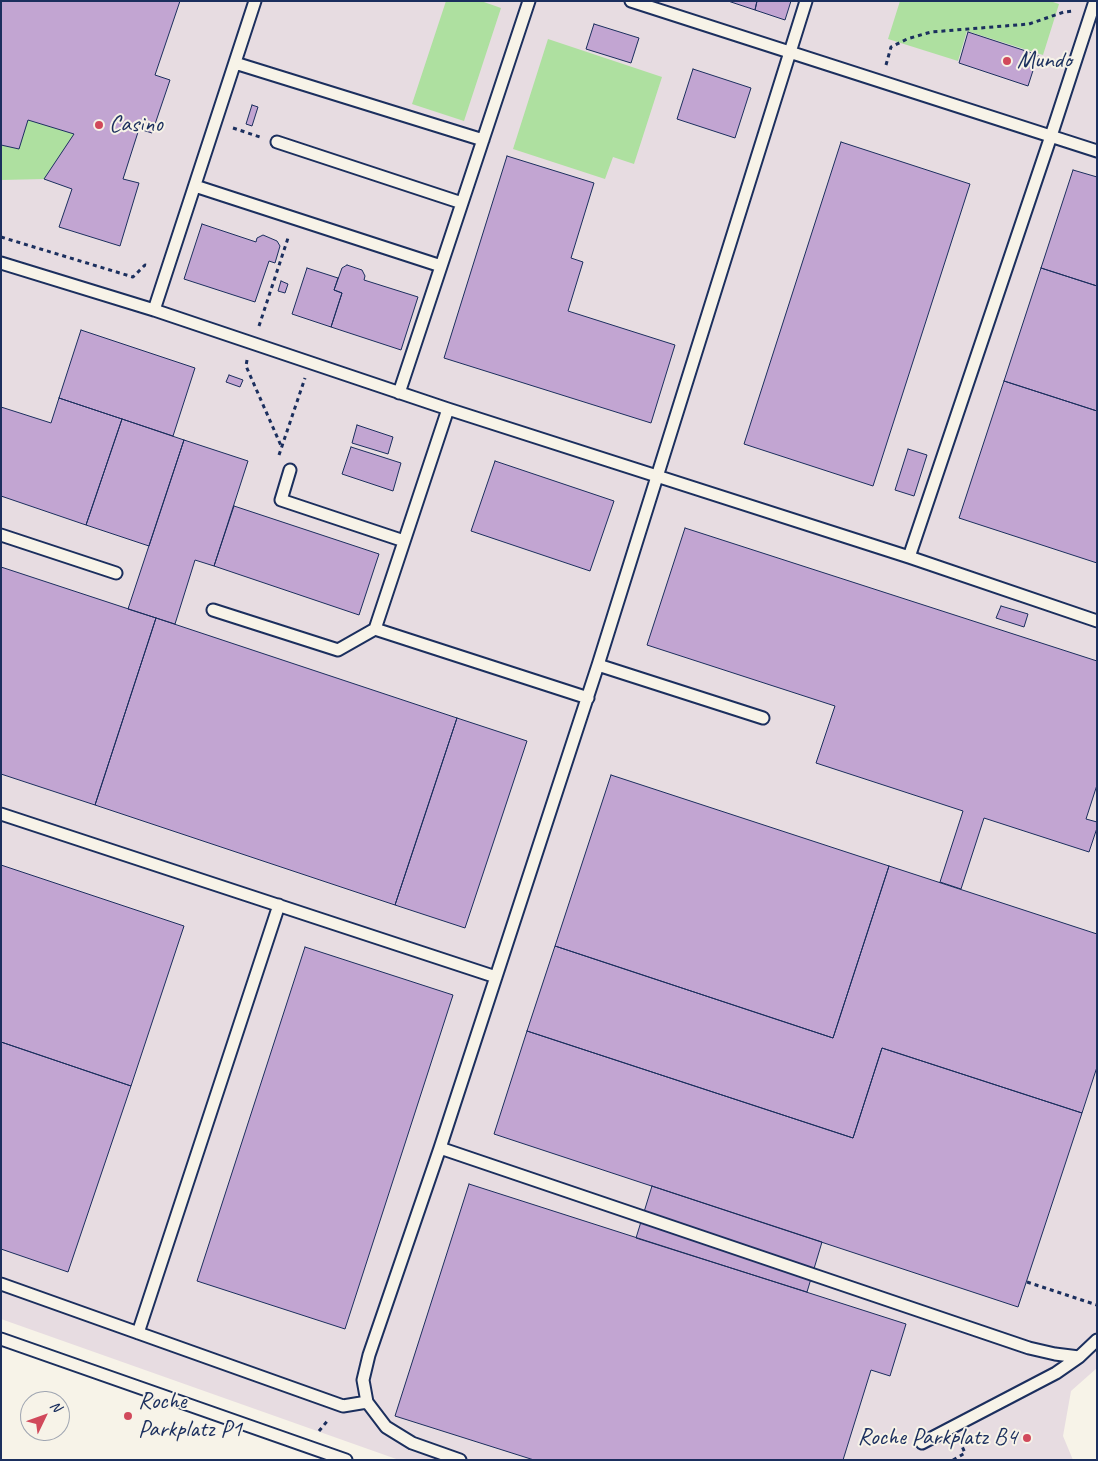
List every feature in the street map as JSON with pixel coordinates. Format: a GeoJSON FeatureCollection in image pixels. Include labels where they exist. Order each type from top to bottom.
{"type":"FeatureCollection","features":[{"type":"Feature","properties":{"kind":"lane"},"geometry":{"type":"LineString","coordinates":[[154,310],[255,1]]}},
{"type":"Feature","properties":{"kind":"lane"},"geometry":{"type":"LineString","coordinates":[[399,393],[529,1]]}},
{"type":"Feature","properties":{"kind":"lane"},"geometry":{"type":"LineString","coordinates":[[631,1],[1097,151]]}},
{"type":"Feature","properties":{"kind":"lane"},"geometry":{"type":"LineString","coordinates":[[460,1460],[412,1443],[386,1427],[367,1402],[363,1380],[368,1355],[440,1148],[588,698],[806,1]]}},
{"type":"Feature","properties":{"kind":"lane"},"geometry":{"type":"LineString","coordinates":[[909,557],[1051,136],[1093,5]]}},
{"type":"Feature","properties":{"kind":"lane"},"geometry":{"type":"LineString","coordinates":[[235,63],[483,140]]}},
{"type":"Feature","properties":{"kind":"lane"},"geometry":{"type":"LineString","coordinates":[[277,142],[462,203]]}},
{"type":"Feature","properties":{"kind":"lane"},"geometry":{"type":"LineString","coordinates":[[196,186],[442,266]]}},
{"type":"Feature","properties":{"kind":"lane"},"geometry":{"type":"LineString","coordinates":[[1,263],[154,310],[399,393],[909,557],[1097,621]]}},
{"type":"Feature","properties":{"kind":"lane"},"geometry":{"type":"LineString","coordinates":[[213,610],[338,650],[376,629],[448,409]]}},
{"type":"Feature","properties":{"kind":"lane"},"geometry":{"type":"LineString","coordinates":[[290,470],[281,500],[404,541]]}},
{"type":"Feature","properties":{"kind":"lane"},"geometry":{"type":"LineString","coordinates":[[1,535],[116,573]]}},
{"type":"Feature","properties":{"kind":"lane"},"geometry":{"type":"LineString","coordinates":[[376,629],[588,698]]}},
{"type":"Feature","properties":{"kind":"lane"},"geometry":{"type":"LineString","coordinates":[[598,665],[763,718]]}},
{"type":"Feature","properties":{"kind":"lane"},"geometry":{"type":"LineString","coordinates":[[1,814],[496,977]]}},
{"type":"Feature","properties":{"kind":"lane"},"geometry":{"type":"LineString","coordinates":[[138,1333],[279,905]]}},
{"type":"Feature","properties":{"kind":"lane"},"geometry":{"type":"LineString","coordinates":[[440,1148],[1029,1348],[1079,1357]]}},
{"type":"Feature","properties":{"kind":"lane"},"geometry":{"type":"LineString","coordinates":[[1,1284],[343,1406],[367,1402]]}},
{"type":"Feature","properties":{"kind":"lane"},"geometry":{"type":"LineString","coordinates":[[1,1339],[346,1460]]}},
{"type":"Feature","properties":{"kind":"lane"},"geometry":{"type":"LineString","coordinates":[[922,1443],[1056,1373],[1079,1357],[1097,1340]]}},
{"type":"Feature","properties":{"kind":"path"},"geometry":{"type":"LineString","coordinates":[[880,82],[892,47],[907,39],[931,32],[1029,24],[1064,12],[1093,5]]}},
{"type":"Feature","properties":{"kind":"path"},"geometry":{"type":"LineString","coordinates":[[215,122],[277,142]]}},
{"type":"Feature","properties":{"kind":"path"},"geometry":{"type":"LineString","coordinates":[[282,448],[246,366],[295,217]]}},
{"type":"Feature","properties":{"kind":"path"},"geometry":{"type":"LineString","coordinates":[[1,238],[133,276],[145,265],[167,270]]}},
{"type":"Feature","properties":{"kind":"path"},"geometry":{"type":"LineString","coordinates":[[290,470],[279,456],[310,363]]}},
{"type":"Feature","properties":{"kind":"path"},"geometry":{"type":"LineString","coordinates":[[1027,1282],[1097,1305]]}},
{"type":"Feature","properties":{"kind":"path"},"geometry":{"type":"LineString","coordinates":[[311,1447],[320,1428],[343,1406]]}},
{"type":"Feature","properties":{"kind":"shaded area"},"geometry":{"type":"Polygon","coordinates":[[[1,1],[1097,1],[1097,1368],[1071,1391],[1063,1436],[1073,1460],[399,1460],[1,1319],[1,1]]]}},
{"type":"Feature","properties":{"kind":"green space"},"geometry":{"type":"Polygon","coordinates":[[[446,1],[481,1],[501,8],[464,121],[412,104],[446,1]]]}},
{"type":"Feature","properties":{"kind":"green space"},"geometry":{"type":"Polygon","coordinates":[[[900,1],[1050,1],[1059,4],[1043,55],[967,31],[958,61],[888,39],[900,1]]]}},
{"type":"Feature","properties":{"kind":"green space"},"geometry":{"type":"Polygon","coordinates":[[[548,39],[662,77],[634,164],[613,157],[605,179],[513,149],[548,39]]]}},
{"type":"Feature","properties":{"kind":"green space"},"geometry":{"type":"Polygon","coordinates":[[[28,120],[74,134],[44,179],[1,180],[1,145],[19,149],[28,120]]]}},
{"type":"Feature","properties":{"kind":"building","name":"Casino"},"geometry":{"type":"Polygon","coordinates":[[[1,1],[180,1],[155,75],[170,80],[152,133],[139,129],[123,179],[139,183],[120,246],[59,227],[72,189],[44,179],[74,134],[28,120],[19,149],[1,145],[1,1]]]}},
{"type":"Feature","properties":{"kind":"building"},"geometry":{"type":"Polygon","coordinates":[[[728,1],[757,1],[755,10],[728,1]]]}},
{"type":"Feature","properties":{"kind":"building"},"geometry":{"type":"Polygon","coordinates":[[[757,1],[791,1],[785,20],[755,10],[757,1]]]}},
{"type":"Feature","properties":{"kind":"building"},"geometry":{"type":"Polygon","coordinates":[[[594,24],[639,38],[631,63],[586,49],[594,24]]]}},
{"type":"Feature","properties":{"kind":"building"},"geometry":{"type":"Polygon","coordinates":[[[968,32],[1038,55],[1028,86],[959,63],[968,32]]]}},
{"type":"Feature","properties":{"kind":"building"},"geometry":{"type":"Polygon","coordinates":[[[693,69],[751,88],[735,138],[677,119],[693,69]]]}},
{"type":"Feature","properties":{"kind":"building"},"geometry":{"type":"Polygon","coordinates":[[[252,105],[258,107],[252,126],[246,124],[252,105]]]}},
{"type":"Feature","properties":{"kind":"building"},"geometry":{"type":"Polygon","coordinates":[[[841,142],[970,184],[873,486],[744,444],[841,142]]]}},
{"type":"Feature","properties":{"kind":"building"},"geometry":{"type":"Polygon","coordinates":[[[507,156],[594,183],[571,258],[583,262],[568,311],[675,345],[651,423],[444,358],[507,156]]]}},
{"type":"Feature","properties":{"kind":"building"},"geometry":{"type":"Polygon","coordinates":[[[1073,170],[1097,177],[1097,286],[1041,268],[1073,170]]]}},
{"type":"Feature","properties":{"kind":"building"},"geometry":{"type":"Polygon","coordinates":[[[202,224],[256,242],[257,238],[263,235],[277,241],[280,246],[275,263],[269,261],[255,302],[184,279],[202,224]]]}},
{"type":"Feature","properties":{"kind":"building"},"geometry":{"type":"Polygon","coordinates":[[[347,265],[362,270],[365,276],[364,280],[418,297],[401,350],[331,327],[342,293],[334,290],[342,268],[347,265]]]}},
{"type":"Feature","properties":{"kind":"building"},"geometry":{"type":"Polygon","coordinates":[[[307,268],[338,278],[334,290],[342,293],[331,327],[292,314],[307,268]]]}},
{"type":"Feature","properties":{"kind":"building"},"geometry":{"type":"Polygon","coordinates":[[[1041,268],[1097,286],[1097,411],[1004,381],[1041,268]]]}},
{"type":"Feature","properties":{"kind":"building"},"geometry":{"type":"Polygon","coordinates":[[[281,281],[288,284],[285,293],[278,291],[281,281]]]}},
{"type":"Feature","properties":{"kind":"building"},"geometry":{"type":"Polygon","coordinates":[[[81,330],[195,368],[173,436],[59,398],[81,330]]]}},
{"type":"Feature","properties":{"kind":"building"},"geometry":{"type":"Polygon","coordinates":[[[229,375],[243,380],[240,387],[226,382],[229,375]]]}},
{"type":"Feature","properties":{"kind":"building"},"geometry":{"type":"Polygon","coordinates":[[[1004,381],[1097,411],[1097,563],[959,518],[1004,381]]]}},
{"type":"Feature","properties":{"kind":"building"},"geometry":{"type":"Polygon","coordinates":[[[59,398],[122,419],[86,525],[1,496],[1,407],[51,423],[59,398]]]}},
{"type":"Feature","properties":{"kind":"building"},"geometry":{"type":"Polygon","coordinates":[[[122,419],[184,440],[149,546],[86,525],[122,419]]]}},
{"type":"Feature","properties":{"kind":"building"},"geometry":{"type":"Polygon","coordinates":[[[357,425],[393,437],[388,454],[352,443],[357,425]]]}},
{"type":"Feature","properties":{"kind":"building"},"geometry":{"type":"Polygon","coordinates":[[[184,440],[248,461],[214,566],[195,560],[175,624],[128,609],[184,440]]]}},
{"type":"Feature","properties":{"kind":"building"},"geometry":{"type":"Polygon","coordinates":[[[351,447],[401,463],[393,491],[342,474],[351,447]]]}},
{"type":"Feature","properties":{"kind":"building"},"geometry":{"type":"Polygon","coordinates":[[[908,449],[927,455],[914,496],[895,490],[908,449]]]}},
{"type":"Feature","properties":{"kind":"building"},"geometry":{"type":"Polygon","coordinates":[[[495,461],[614,501],[590,571],[471,531],[495,461]]]}},
{"type":"Feature","properties":{"kind":"building"},"geometry":{"type":"Polygon","coordinates":[[[234,506],[379,554],[359,615],[214,566],[234,506]]]}},
{"type":"Feature","properties":{"kind":"building"},"geometry":{"type":"Polygon","coordinates":[[[685,528],[1097,661],[1097,785],[1086,819],[1097,822],[1097,828],[1089,852],[984,818],[961,889],[940,882],[963,811],[816,763],[835,706],[647,645],[685,528]]]}},
{"type":"Feature","properties":{"kind":"building"},"geometry":{"type":"Polygon","coordinates":[[[1,567],[156,618],[95,805],[1,774],[1,567]]]}},
{"type":"Feature","properties":{"kind":"building"},"geometry":{"type":"Polygon","coordinates":[[[1001,606],[1028,614],[1024,627],[996,618],[1001,606]]]}},
{"type":"Feature","properties":{"kind":"building"},"geometry":{"type":"Polygon","coordinates":[[[156,618],[457,718],[395,905],[95,805],[156,618]]]}},
{"type":"Feature","properties":{"kind":"building"},"geometry":{"type":"Polygon","coordinates":[[[457,718],[527,741],[465,928],[395,905],[457,718]]]}},
{"type":"Feature","properties":{"kind":"building"},"geometry":{"type":"Polygon","coordinates":[[[611,775],[889,866],[833,1038],[555,946],[611,775]]]}},
{"type":"Feature","properties":{"kind":"building"},"geometry":{"type":"Polygon","coordinates":[[[1,865],[184,926],[131,1086],[1,1042],[1,865]]]}},
{"type":"Feature","properties":{"kind":"building"},"geometry":{"type":"Polygon","coordinates":[[[889,866],[1097,934],[1097,1067],[1082,1113],[882,1048],[853,1138],[527,1031],[555,946],[833,1038],[889,866]]]}},
{"type":"Feature","properties":{"kind":"building"},"geometry":{"type":"Polygon","coordinates":[[[305,947],[453,995],[345,1329],[197,1281],[305,947]]]}},
{"type":"Feature","properties":{"kind":"building"},"geometry":{"type":"Polygon","coordinates":[[[527,1031],[853,1138],[882,1048],[1082,1113],[1018,1307],[494,1134],[527,1031]]]}},
{"type":"Feature","properties":{"kind":"building"},"geometry":{"type":"Polygon","coordinates":[[[1,1042],[131,1086],[68,1272],[1,1249],[1,1042]]]}},
{"type":"Feature","properties":{"kind":"building"},"geometry":{"type":"Polygon","coordinates":[[[469,1184],[906,1324],[890,1376],[871,1370],[843,1460],[534,1460],[395,1416],[469,1184]]]}},
{"type":"Feature","properties":{"kind":"building"},"geometry":{"type":"Polygon","coordinates":[[[652,1186],[822,1242],[807,1292],[636,1238],[652,1186]]]}},
{"type":"Feature","properties":{"kind":"place","name":"Mundo"},"geometry":{"type":"Point","coordinates":[1007,61]}},
{"type":"Feature","properties":{"kind":"place","name":"Casino"},"geometry":{"type":"Point","coordinates":[99,125]}},
{"type":"Feature","properties":{"kind":"place","name":"Roche Parkplatz P1"},"geometry":{"type":"Point","coordinates":[128,1416]}},
{"type":"Feature","properties":{"kind":"place","name":"Roche Parkplatz B4"},"geometry":{"type":"Point","coordinates":[1027,1438]}}]}
